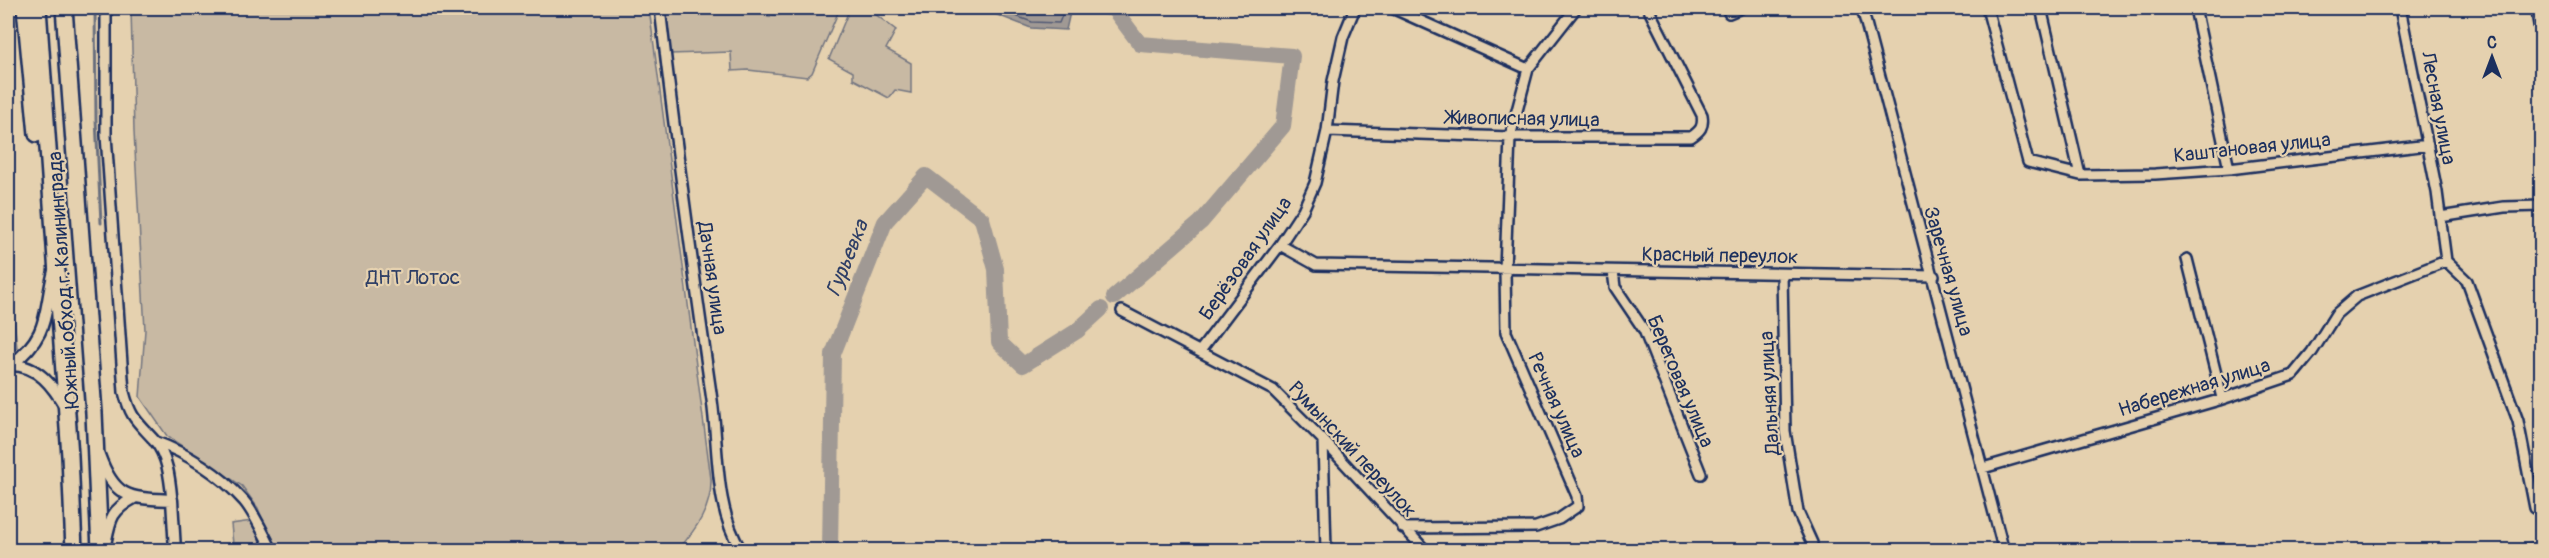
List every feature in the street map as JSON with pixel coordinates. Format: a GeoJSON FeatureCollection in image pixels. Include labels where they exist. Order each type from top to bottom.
{"type":"FeatureCollection","features":[{"type":"Feature","properties":{"kind":"highway"},"geometry":{"type":"LineString","coordinates":[[25,8],[32,92],[54,247]]}},
{"type":"Feature","properties":{"kind":"highway","name":"Южный обход г. Калининграда"},"geometry":{"type":"LineString","coordinates":[[38,8],[74,550]]}},
{"type":"Feature","properties":{"kind":"highway","name":"Южный обход г. Калининграда"},"geometry":{"type":"LineString","coordinates":[[64,8],[102,550]]}},
{"type":"Feature","properties":{"kind":"street"},"geometry":{"type":"LineString","coordinates":[[106,8],[106,135],[124,392],[128,408],[137,424],[154,441],[191,459],[215,475],[245,502],[272,550]]}},
{"type":"Feature","properties":{"kind":"street","name":"Дачная улица"},"geometry":{"type":"LineString","coordinates":[[660,8],[696,292],[713,403],[723,503],[728,524],[741,550]]}},
{"type":"Feature","properties":{"kind":"street","name":"Берёзовая улица"},"geometry":{"type":"LineString","coordinates":[[1200,351],[1280,245],[1303,210],[1315,183],[1327,131],[1333,81],[1343,37],[1355,8]]}},
{"type":"Feature","properties":{"kind":"street"},"geometry":{"type":"LineString","coordinates":[[1392,8],[1528,69],[1576,8]]}},
{"type":"Feature","properties":{"kind":"street","name":"Живописная улица"},"geometry":{"type":"LineString","coordinates":[[1327,131],[1510,137],[1691,137],[1700,130],[1703,123],[1702,115],[1648,8]]}},
{"type":"Feature","properties":{"kind":"street"},"geometry":{"type":"LineString","coordinates":[[1729,12],[1741,8]]}},
{"type":"Feature","properties":{"kind":"street","name":"Заречная улица"},"geometry":{"type":"LineString","coordinates":[[1862,8],[1912,203],[1934,276],[2002,544]]}},
{"type":"Feature","properties":{"kind":"street","name":"Каштановая улица"},"geometry":{"type":"LineString","coordinates":[[1987,8],[2028,162],[2080,175],[2155,174],[2229,169],[2428,145]]}},
{"type":"Feature","properties":{"kind":"street"},"geometry":{"type":"LineString","coordinates":[[2041,8],[2080,175]]}},
{"type":"Feature","properties":{"kind":"street"},"geometry":{"type":"LineString","coordinates":[[2195,8],[2229,169]]}},
{"type":"Feature","properties":{"kind":"street","name":"Лесная улица"},"geometry":{"type":"LineString","coordinates":[[2400,8],[2440,217]]}},
{"type":"Feature","properties":{"kind":"street"},"geometry":{"type":"LineString","coordinates":[[2536,8],[2541,41]]}},
{"type":"Feature","properties":{"kind":"street","name":"Речная улица"},"geometry":{"type":"LineString","coordinates":[[1403,528],[1536,527],[1559,519],[1578,506],[1577,496],[1506,332],[1505,270],[1510,137],[1528,69]]}},
{"type":"Feature","properties":{"kind":"street"},"geometry":{"type":"LineString","coordinates":[[2535,508],[2518,421],[2467,281],[2446,261],[2440,217],[2504,207],[2541,206]]}},
{"type":"Feature","properties":{"kind":"street","name":"Красный переулок"},"geometry":{"type":"LineString","coordinates":[[1280,245],[1316,265],[1934,276]]}},
{"type":"Feature","properties":{"kind":"street"},"geometry":{"type":"LineString","coordinates":[[2187,259],[2222,398]]}},
{"type":"Feature","properties":{"kind":"street","name":"Набережная улица"},"geometry":{"type":"LineString","coordinates":[[1983,468],[2293,375],[2312,352],[2336,314],[2357,296],[2446,261]]}},
{"type":"Feature","properties":{"kind":"street"},"geometry":{"type":"LineString","coordinates":[[9,365],[32,346],[44,326],[55,266]]}},
{"type":"Feature","properties":{"kind":"street","name":"Береговая улица"},"geometry":{"type":"LineString","coordinates":[[1613,271],[1615,287],[1644,330],[1701,474]]}},
{"type":"Feature","properties":{"kind":"street","name":"Дальняя улица"},"geometry":{"type":"LineString","coordinates":[[1782,274],[1785,431],[1798,512],[1812,543]]}},
{"type":"Feature","properties":{"kind":"street","name":"Румынский переулок"},"geometry":{"type":"LineString","coordinates":[[1122,311],[1273,390],[1323,440],[1425,550]]}},
{"type":"Feature","properties":{"kind":"street"},"geometry":{"type":"LineString","coordinates":[[9,365],[31,368],[51,386],[66,410]]}},
{"type":"Feature","properties":{"kind":"street"},"geometry":{"type":"LineString","coordinates":[[1323,440],[1326,550]]}},
{"type":"Feature","properties":{"kind":"street"},"geometry":{"type":"LineString","coordinates":[[154,441],[167,470],[172,500],[175,550]]}},
{"type":"Feature","properties":{"kind":"street"},"geometry":{"type":"LineString","coordinates":[[95,445],[111,481],[120,491],[134,498],[172,500]]}},
{"type":"Feature","properties":{"kind":"street"},"geometry":{"type":"LineString","coordinates":[[102,550],[111,517],[118,507],[134,498]]}},
{"type":"Feature","properties":{"kind":"green space","name":"ДНТ Лотос"},"geometry":{"type":"Polygon","coordinates":[[[131,8],[649,8],[711,479],[711,490],[706,509],[697,526],[678,550],[274,550],[258,508],[242,486],[167,436],[140,397],[145,330],[134,132],[131,8]]]}},
{"type":"Feature","properties":{"kind":"green space"},"geometry":{"type":"Polygon","coordinates":[[[664,8],[789,8],[768,12],[768,17],[810,8],[840,8],[812,73],[807,77],[748,70],[732,71],[731,52],[670,54],[664,8]]]}},
{"type":"Feature","properties":{"kind":"green space"},"geometry":{"type":"Polygon","coordinates":[[[850,8],[867,8],[896,30],[886,49],[911,63],[911,93],[895,90],[889,98],[853,79],[853,72],[829,59],[850,8]]]}},
{"type":"Feature","properties":{"kind":"green space"},"geometry":{"type":"Polygon","coordinates":[[[8,257],[17,348],[8,354],[8,257]]]}},
{"type":"Feature","properties":{"kind":"green space"},"geometry":{"type":"Polygon","coordinates":[[[252,521],[262,550],[246,550],[245,546],[233,544],[231,524],[252,521]]]}},
{"type":"Feature","properties":{"kind":"water"},"geometry":{"type":"Polygon","coordinates":[[[987,8],[1071,8],[1066,30],[1031,28],[987,11],[987,8]]]}},
{"type":"Feature","properties":{"kind":"water"},"geometry":{"type":"Polygon","coordinates":[[[2541,541],[2541,550],[2496,550],[2541,541]]]}},
{"type":"Feature","properties":{"kind":"waterway"},"geometry":{"type":"LineString","coordinates":[[95,8],[96,119],[101,223]]}},
{"type":"Feature","properties":{"kind":"waterway"},"geometry":{"type":"LineString","coordinates":[[1096,8],[1117,13]]}},
{"type":"Feature","properties":{"kind":"waterway","name":"Гурьевка"},"geometry":{"type":"LineString","coordinates":[[1113,8],[1140,44],[1292,56],[1283,126],[1201,222],[1114,297]]}},
{"type":"Feature","properties":{"kind":"waterway","name":"Гурьевка"},"geometry":{"type":"LineString","coordinates":[[830,550],[833,354],[885,222],[926,176],[982,219],[996,269],[999,342],[1023,365],[1077,331],[1101,309]]}}]}
